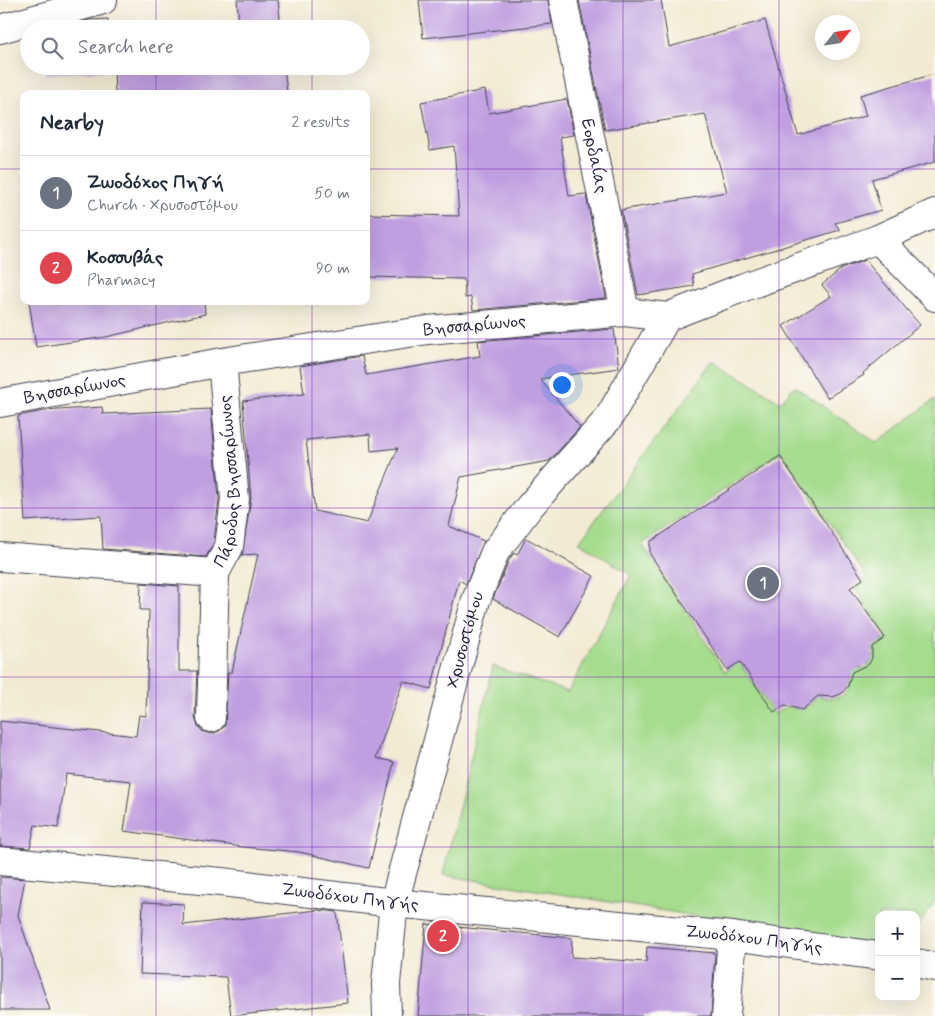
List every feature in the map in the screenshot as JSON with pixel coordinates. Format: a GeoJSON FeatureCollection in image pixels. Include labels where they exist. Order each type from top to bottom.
{"type":"FeatureCollection","features":[{"type":"Feature","properties":{"kind":"street"},"geometry":{"type":"LineString","coordinates":[[32,20],[103,0]]}},
{"type":"Feature","properties":{"kind":"street","name":"Εορδαίας"},"geometry":{"type":"LineString","coordinates":[[563,0],[625,312]]}},
{"type":"Feature","properties":{"kind":"street"},"geometry":{"type":"LineString","coordinates":[[0,29],[20,23]]}},
{"type":"Feature","properties":{"kind":"street","name":"Βησσαρίωνος"},"geometry":{"type":"LineString","coordinates":[[4,408],[222,362],[428,330],[625,312],[667,317],[744,286],[878,239],[935,213]]}},
{"type":"Feature","properties":{"kind":"street"},"geometry":{"type":"LineString","coordinates":[[878,239],[935,297]]}},
{"type":"Feature","properties":{"kind":"street","name":"Χρυσοστόμου"},"geometry":{"type":"LineString","coordinates":[[387,1016],[386,983],[394,903],[476,600],[495,552],[530,506],[608,419],[667,317]]}},
{"type":"Feature","properties":{"kind":"street","name":"Πάροδος Βησσαρίωνος"},"geometry":{"type":"LineString","coordinates":[[211,718],[215,573],[228,547],[235,499],[222,362]]}},
{"type":"Feature","properties":{"kind":"street"},"geometry":{"type":"LineString","coordinates":[[0,558],[215,573]]}},
{"type":"Feature","properties":{"kind":"street","name":"Ζωοδόχου Πηγής"},"geometry":{"type":"LineString","coordinates":[[0,861],[221,882],[394,903],[732,936],[875,955]]}},
{"type":"Feature","properties":{"kind":"street"},"geometry":{"type":"LineString","coordinates":[[726,1016],[732,936]]}},
{"type":"Feature","properties":{"kind":"street"},"geometry":{"type":"LineString","coordinates":[[920,964],[935,967]]}},
{"type":"Feature","properties":{"kind":"green space"},"geometry":{"type":"Polygon","coordinates":[[[714,361],[781,402],[794,386],[877,443],[935,399],[935,902],[920,923],[920,911],[875,911],[875,945],[443,875],[493,666],[568,692],[631,575],[579,542],[714,361]],[[781,452],[642,544],[725,672],[739,662],[774,714],[787,706],[796,709],[804,708],[814,700],[816,695],[824,698],[837,698],[843,695],[849,686],[851,671],[867,667],[874,657],[873,648],[887,637],[854,588],[867,578],[781,452]]]}},
{"type":"Feature","properties":{"kind":"building"},"geometry":{"type":"Polygon","coordinates":[[[237,0],[278,0],[280,20],[239,20],[237,0]]]}},
{"type":"Feature","properties":{"kind":"building"},"geometry":{"type":"Polygon","coordinates":[[[419,0],[548,0],[552,24],[423,38],[419,0]]]}},
{"type":"Feature","properties":{"kind":"building"},"geometry":{"type":"Polygon","coordinates":[[[579,0],[661,0],[669,47],[765,20],[798,135],[866,116],[860,95],[935,74],[935,162],[872,179],[881,210],[835,223],[840,230],[692,274],[694,286],[638,295],[621,210],[727,192],[705,114],[605,130],[579,0]]]}},
{"type":"Feature","properties":{"kind":"building"},"geometry":{"type":"Polygon","coordinates":[[[114,75],[285,75],[287,90],[115,90],[114,75]]]}},
{"type":"Feature","properties":{"kind":"building"},"geometry":{"type":"Polygon","coordinates":[[[485,90],[489,113],[567,99],[574,135],[560,137],[569,196],[586,194],[606,298],[473,310],[471,297],[465,298],[464,279],[370,277],[370,214],[459,216],[454,146],[430,150],[421,102],[485,90]]]}},
{"type":"Feature","properties":{"kind":"building"},"geometry":{"type":"Polygon","coordinates":[[[865,260],[920,325],[863,373],[864,375],[827,398],[783,326],[831,296],[822,285],[841,269],[865,260]]]}},
{"type":"Feature","properties":{"kind":"building"},"geometry":{"type":"Polygon","coordinates":[[[30,305],[204,305],[205,314],[106,337],[36,347],[30,305]]]}},
{"type":"Feature","properties":{"kind":"building"},"geometry":{"type":"Polygon","coordinates":[[[614,329],[619,368],[540,379],[580,427],[549,461],[461,477],[449,526],[484,541],[466,584],[459,580],[431,689],[403,681],[376,758],[394,762],[369,868],[299,852],[243,847],[124,831],[131,781],[66,774],[58,828],[35,825],[30,848],[0,846],[0,721],[136,736],[139,715],[146,716],[149,610],[140,610],[141,583],[179,586],[179,671],[197,671],[195,718],[203,732],[211,734],[225,726],[228,672],[232,672],[258,554],[242,555],[251,498],[243,401],[304,394],[300,366],[362,356],[366,375],[480,356],[478,341],[614,329]],[[370,434],[306,440],[315,511],[367,523],[398,448],[371,451],[370,434]]]}},
{"type":"Feature","properties":{"kind":"building"},"geometry":{"type":"Polygon","coordinates":[[[102,407],[103,414],[211,409],[219,499],[214,542],[206,557],[103,549],[101,516],[25,521],[18,416],[44,411],[102,407]]]}},
{"type":"Feature","properties":{"kind":"building"},"geometry":{"type":"Polygon","coordinates":[[[780,456],[863,579],[850,588],[885,638],[872,647],[872,658],[869,664],[852,672],[848,686],[841,694],[833,697],[818,696],[802,710],[785,705],[774,712],[740,662],[727,670],[650,554],[650,542],[780,456]]]}},
{"type":"Feature","properties":{"kind":"building"},"geometry":{"type":"Polygon","coordinates":[[[526,538],[594,576],[560,637],[493,599],[509,560],[514,553],[517,555],[526,538]]]}},
{"type":"Feature","properties":{"kind":"building"},"geometry":{"type":"Polygon","coordinates":[[[0,877],[25,879],[18,915],[50,1010],[0,1010],[0,877]]]}},
{"type":"Feature","properties":{"kind":"building"},"geometry":{"type":"Polygon","coordinates":[[[143,902],[184,904],[183,925],[318,910],[337,912],[348,1003],[231,1016],[226,977],[140,974],[143,902]]]}},
{"type":"Feature","properties":{"kind":"building"},"geometry":{"type":"Polygon","coordinates":[[[426,924],[572,938],[571,957],[646,962],[647,947],[715,953],[711,1016],[418,1016],[426,924]]]}},
{"type":"Feature","properties":{"kind":"place","name":"Ζωοδόχος Πηγή"},"geometry":{"type":"Point","coordinates":[763,583]}},
{"type":"Feature","properties":{"kind":"place","name":"Κοσσυβάς"},"geometry":{"type":"Point","coordinates":[443,936]}}]}
